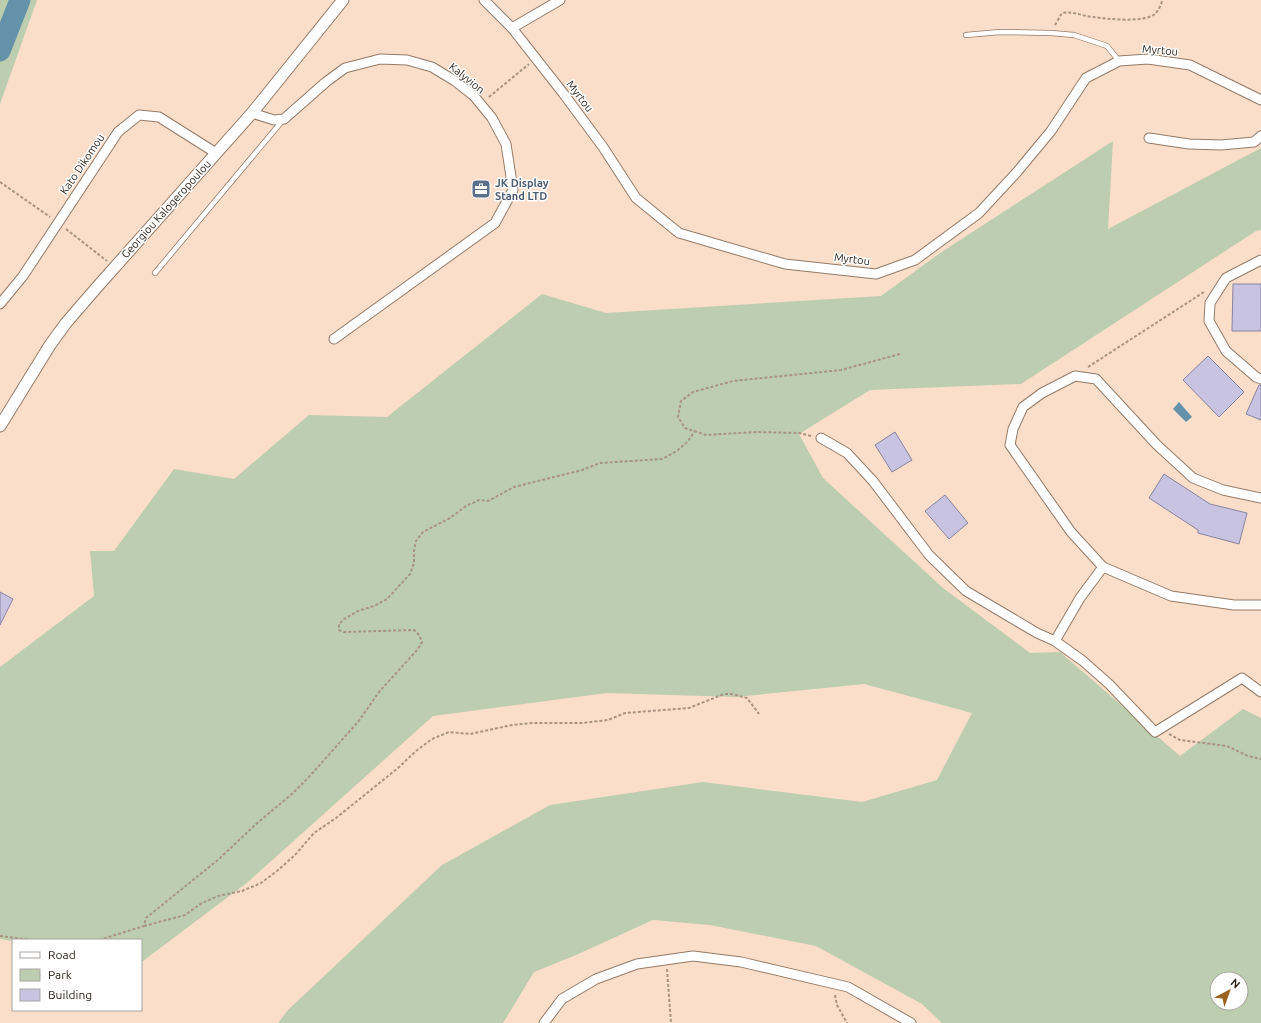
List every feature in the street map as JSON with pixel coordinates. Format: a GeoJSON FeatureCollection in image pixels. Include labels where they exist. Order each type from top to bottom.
{"type":"FeatureCollection","features":[{"type":"Feature","properties":{"kind":"street"},"geometry":{"type":"LineString","coordinates":[[341,4],[349,0]]}},
{"type":"Feature","properties":{"kind":"street","name":"Myrtou"},"geometry":{"type":"LineString","coordinates":[[484,0],[512,28],[563,93],[603,147],[636,198],[679,233],[785,264],[876,274],[915,260],[978,213],[1017,172],[1051,131],[1086,78],[1119,61],[1148,59],[1190,66],[1261,100]]}},
{"type":"Feature","properties":{"kind":"street"},"geometry":{"type":"LineString","coordinates":[[512,28],[560,0]]}},
{"type":"Feature","properties":{"kind":"street","name":"Georgiou Kalogeropoulou"},"geometry":{"type":"LineString","coordinates":[[0,426],[50,345],[66,324],[252,113],[341,4]]}},
{"type":"Feature","properties":{"kind":"street","name":"Kalyvion"},"geometry":{"type":"LineString","coordinates":[[284,119],[326,82],[345,68],[380,59],[407,60],[432,67],[455,81],[474,96],[492,118],[506,144],[513,190],[495,223],[334,339]]}},
{"type":"Feature","properties":{"kind":"street"},"geometry":{"type":"LineString","coordinates":[[252,113],[274,120],[284,119]]}},
{"type":"Feature","properties":{"kind":"street","name":"Kato Dikomou"},"geometry":{"type":"LineString","coordinates":[[0,304],[23,276],[118,132],[138,115],[159,117],[216,153]]}},
{"type":"Feature","properties":{"kind":"street"},"geometry":{"type":"LineString","coordinates":[[1149,138],[1189,144],[1221,145],[1254,142],[1261,136]]}},
{"type":"Feature","properties":{"kind":"street"},"geometry":{"type":"LineString","coordinates":[[1261,260],[1226,278],[1210,303],[1209,321],[1226,351],[1256,377],[1261,379]]}},
{"type":"Feature","properties":{"kind":"street"},"geometry":{"type":"LineString","coordinates":[[1261,498],[1223,490],[1193,478],[1157,445],[1096,379],[1074,376],[1042,393],[1023,407],[1013,429],[1010,445],[1071,532],[1102,567],[1171,596],[1234,605],[1261,605]]}},
{"type":"Feature","properties":{"kind":"street"},"geometry":{"type":"LineString","coordinates":[[821,438],[846,453],[868,475],[929,555],[966,591],[1037,633],[1055,641],[1083,661],[1109,684],[1155,732],[1159,728],[1242,678],[1261,692]]}},
{"type":"Feature","properties":{"kind":"street"},"geometry":{"type":"LineString","coordinates":[[1055,641],[1080,598],[1102,567]]}},
{"type":"Feature","properties":{"kind":"street"},"geometry":{"type":"LineString","coordinates":[[544,1023],[562,999],[596,979],[637,964],[693,956],[741,962],[848,987],[911,1023]]}},
{"type":"Feature","properties":{"kind":"lane"},"geometry":{"type":"LineString","coordinates":[[966,35],[1000,32],[1074,35],[1107,46],[1119,61]]}},
{"type":"Feature","properties":{"kind":"lane"},"geometry":{"type":"LineString","coordinates":[[155,273],[284,119]]}},
{"type":"Feature","properties":{"kind":"path"},"geometry":{"type":"LineString","coordinates":[[1051,33],[1062,13],[1071,12],[1091,17],[1143,19],[1156,14],[1162,0]]}},
{"type":"Feature","properties":{"kind":"path"},"geometry":{"type":"LineString","coordinates":[[480,104],[524,68]]}},
{"type":"Feature","properties":{"kind":"path"},"geometry":{"type":"LineString","coordinates":[[1074,376],[1207,290]]}},
{"type":"Feature","properties":{"kind":"path"},"geometry":{"type":"LineString","coordinates":[[821,438],[799,434],[756,432],[706,435],[685,428],[678,417],[681,400],[693,392],[733,381],[841,370],[900,354]]}},
{"type":"Feature","properties":{"kind":"path"},"geometry":{"type":"LineString","coordinates":[[144,926],[146,918],[219,859],[254,825],[293,793],[308,778],[358,722],[379,692],[418,649],[422,642],[420,635],[414,630],[344,632],[339,630],[338,624],[358,611],[374,606],[387,599],[403,583],[410,574],[414,563],[416,541],[423,532],[450,518],[466,506],[479,500],[488,501],[514,487],[582,470],[600,463],[662,459],[677,451],[695,432]]}},
{"type":"Feature","properties":{"kind":"path"},"geometry":{"type":"LineString","coordinates":[[102,939],[186,915],[202,902],[218,896],[242,891],[260,883],[278,871],[295,855],[314,833],[336,818],[398,768],[416,751],[432,739],[449,732],[470,734],[512,725],[533,723],[582,723],[608,720],[625,713],[689,708],[724,694],[732,694],[747,698],[759,714]]}},
{"type":"Feature","properties":{"kind":"path"},"geometry":{"type":"LineString","coordinates":[[1159,728],[1180,740],[1227,746],[1248,756],[1261,759]]}},
{"type":"Feature","properties":{"kind":"path"},"geometry":{"type":"LineString","coordinates":[[0,936],[25,939]]}},
{"type":"Feature","properties":{"kind":"path"},"geometry":{"type":"LineString","coordinates":[[667,960],[670,1023]]}},
{"type":"Feature","properties":{"kind":"path"},"geometry":{"type":"LineString","coordinates":[[832,983],[837,1004],[847,1023]]}},
{"type":"Feature","properties":{"kind":"green space"},"geometry":{"type":"Polygon","coordinates":[[[0,0],[37,0],[0,104],[0,0]]]}},
{"type":"Feature","properties":{"kind":"green space"},"geometry":{"type":"Polygon","coordinates":[[[1113,141],[1108,229],[1261,148],[1261,230],[1256,231],[1021,384],[870,390],[799,434],[823,478],[943,588],[1030,653],[1060,652],[1180,756],[1243,709],[1261,718],[1261,1023],[942,1023],[922,1004],[816,946],[710,925],[653,920],[576,955],[534,972],[503,1023],[278,1023],[288,1010],[442,865],[550,805],[703,782],[862,802],[937,780],[972,713],[864,684],[736,697],[607,693],[433,716],[248,882],[143,961],[142,939],[12,939],[12,941],[0,939],[0,667],[94,596],[90,551],[114,551],[174,469],[234,479],[309,415],[387,417],[542,294],[606,313],[881,296],[940,253],[1113,141]]]}},
{"type":"Feature","properties":{"kind":"water"},"geometry":{"type":"Polygon","coordinates":[[[1179,402],[1192,417],[1186,422],[1173,409],[1179,402]]]}},
{"type":"Feature","properties":{"kind":"building"},"geometry":{"type":"Polygon","coordinates":[[[1233,284],[1261,284],[1261,331],[1232,331],[1233,284]]]}},
{"type":"Feature","properties":{"kind":"building"},"geometry":{"type":"Polygon","coordinates":[[[1208,356],[1244,392],[1219,417],[1183,380],[1208,356]]]}},
{"type":"Feature","properties":{"kind":"building"},"geometry":{"type":"Polygon","coordinates":[[[1259,385],[1261,385],[1261,420],[1246,414],[1259,385]]]}},
{"type":"Feature","properties":{"kind":"building"},"geometry":{"type":"Polygon","coordinates":[[[895,432],[912,460],[892,472],[875,445],[895,432]]]}},
{"type":"Feature","properties":{"kind":"building"},"geometry":{"type":"Polygon","coordinates":[[[1164,474],[1210,504],[1247,513],[1239,544],[1198,533],[1198,530],[1149,498],[1164,474]]]}},
{"type":"Feature","properties":{"kind":"building"},"geometry":{"type":"Polygon","coordinates":[[[945,495],[968,523],[949,539],[925,511],[945,495]]]}},
{"type":"Feature","properties":{"kind":"building"},"geometry":{"type":"Polygon","coordinates":[[[0,592],[13,599],[0,625],[0,592]]]}},
{"type":"Feature","properties":{"kind":"waterway"},"geometry":{"type":"LineString","coordinates":[[0,51],[20,0]]}},
{"type":"Feature","properties":{"kind":"place","name":"JK Display Stand LTD"},"geometry":{"type":"Point","coordinates":[481,189]}}]}
